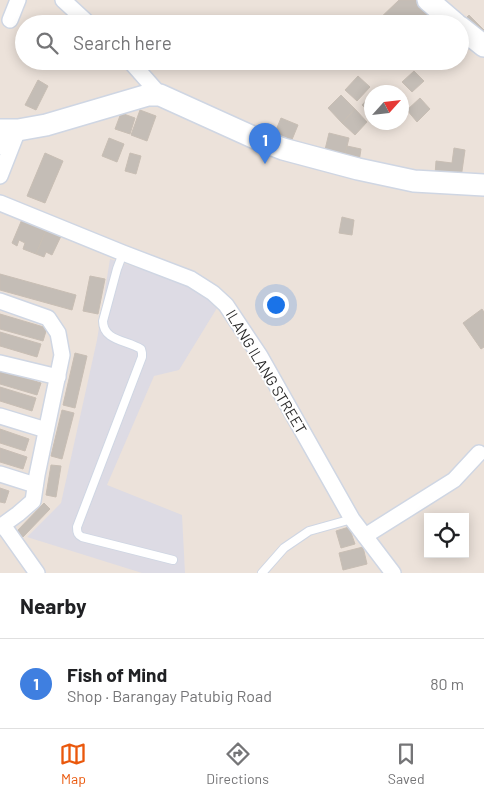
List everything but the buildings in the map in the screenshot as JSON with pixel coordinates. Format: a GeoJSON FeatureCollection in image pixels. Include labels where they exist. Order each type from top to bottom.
{"type":"FeatureCollection","features":[{"type":"Feature","properties":{"kind":"main road"},"geometry":{"type":"LineString","coordinates":[[428,0],[446,15]]}},
{"type":"Feature","properties":{"kind":"main road"},"geometry":{"type":"LineString","coordinates":[[469,34],[484,46]]}},
{"type":"Feature","properties":{"kind":"main road"},"geometry":{"type":"LineString","coordinates":[[8,130],[46,124],[148,95],[160,95],[254,138],[283,149],[358,169],[414,181],[484,185]]}},
{"type":"Feature","properties":{"kind":"street"},"geometry":{"type":"LineString","coordinates":[[10,20],[18,0]]}},
{"type":"Feature","properties":{"kind":"street"},"geometry":{"type":"LineString","coordinates":[[63,0],[79,15]]}},
{"type":"Feature","properties":{"kind":"street"},"geometry":{"type":"LineString","coordinates":[[138,70],[160,95]]}},
{"type":"Feature","properties":{"kind":"street"},"geometry":{"type":"LineString","coordinates":[[0,176],[8,130]]}},
{"type":"Feature","properties":{"kind":"street","name":"ILANG ILANG STREET"},"geometry":{"type":"LineString","coordinates":[[0,203],[191,279],[214,293],[226,305],[260,356],[352,519],[393,573]]}},
{"type":"Feature","properties":{"kind":"street"},"geometry":{"type":"LineString","coordinates":[[0,302],[48,318],[58,333],[62,355],[33,501],[2,526],[37,573]]}},
{"type":"Feature","properties":{"kind":"street"},"geometry":{"type":"LineString","coordinates":[[0,364],[58,377]]}},
{"type":"Feature","properties":{"kind":"street"},"geometry":{"type":"LineString","coordinates":[[0,416],[46,430]]}},
{"type":"Feature","properties":{"kind":"street"},"geometry":{"type":"LineString","coordinates":[[365,536],[454,480],[478,453]]}},
{"type":"Feature","properties":{"kind":"street"},"geometry":{"type":"LineString","coordinates":[[0,474],[35,485]]}},
{"type":"Feature","properties":{"kind":"lane"},"geometry":{"type":"LineString","coordinates":[[0,150],[8,130]]}},
{"type":"Feature","properties":{"kind":"lane"},"geometry":{"type":"LineString","coordinates":[[123,253],[117,269],[103,327],[108,335],[141,349],[142,357],[77,527],[77,532],[82,537],[173,560]]}},
{"type":"Feature","properties":{"kind":"lane"},"geometry":{"type":"LineString","coordinates":[[262,573],[284,548],[309,531],[352,519]]}},
{"type":"Feature","properties":{"kind":"shaded area"},"geometry":{"type":"Polygon","coordinates":[[[110,259],[193,286],[217,308],[179,370],[154,376],[107,485],[182,515],[185,573],[142,573],[27,537],[61,503],[97,340],[110,259]]]}},
{"type":"Feature","properties":{"kind":"place","name":"Fish of Mind"},"geometry":{"type":"Point","coordinates":[265,164]}}]}
